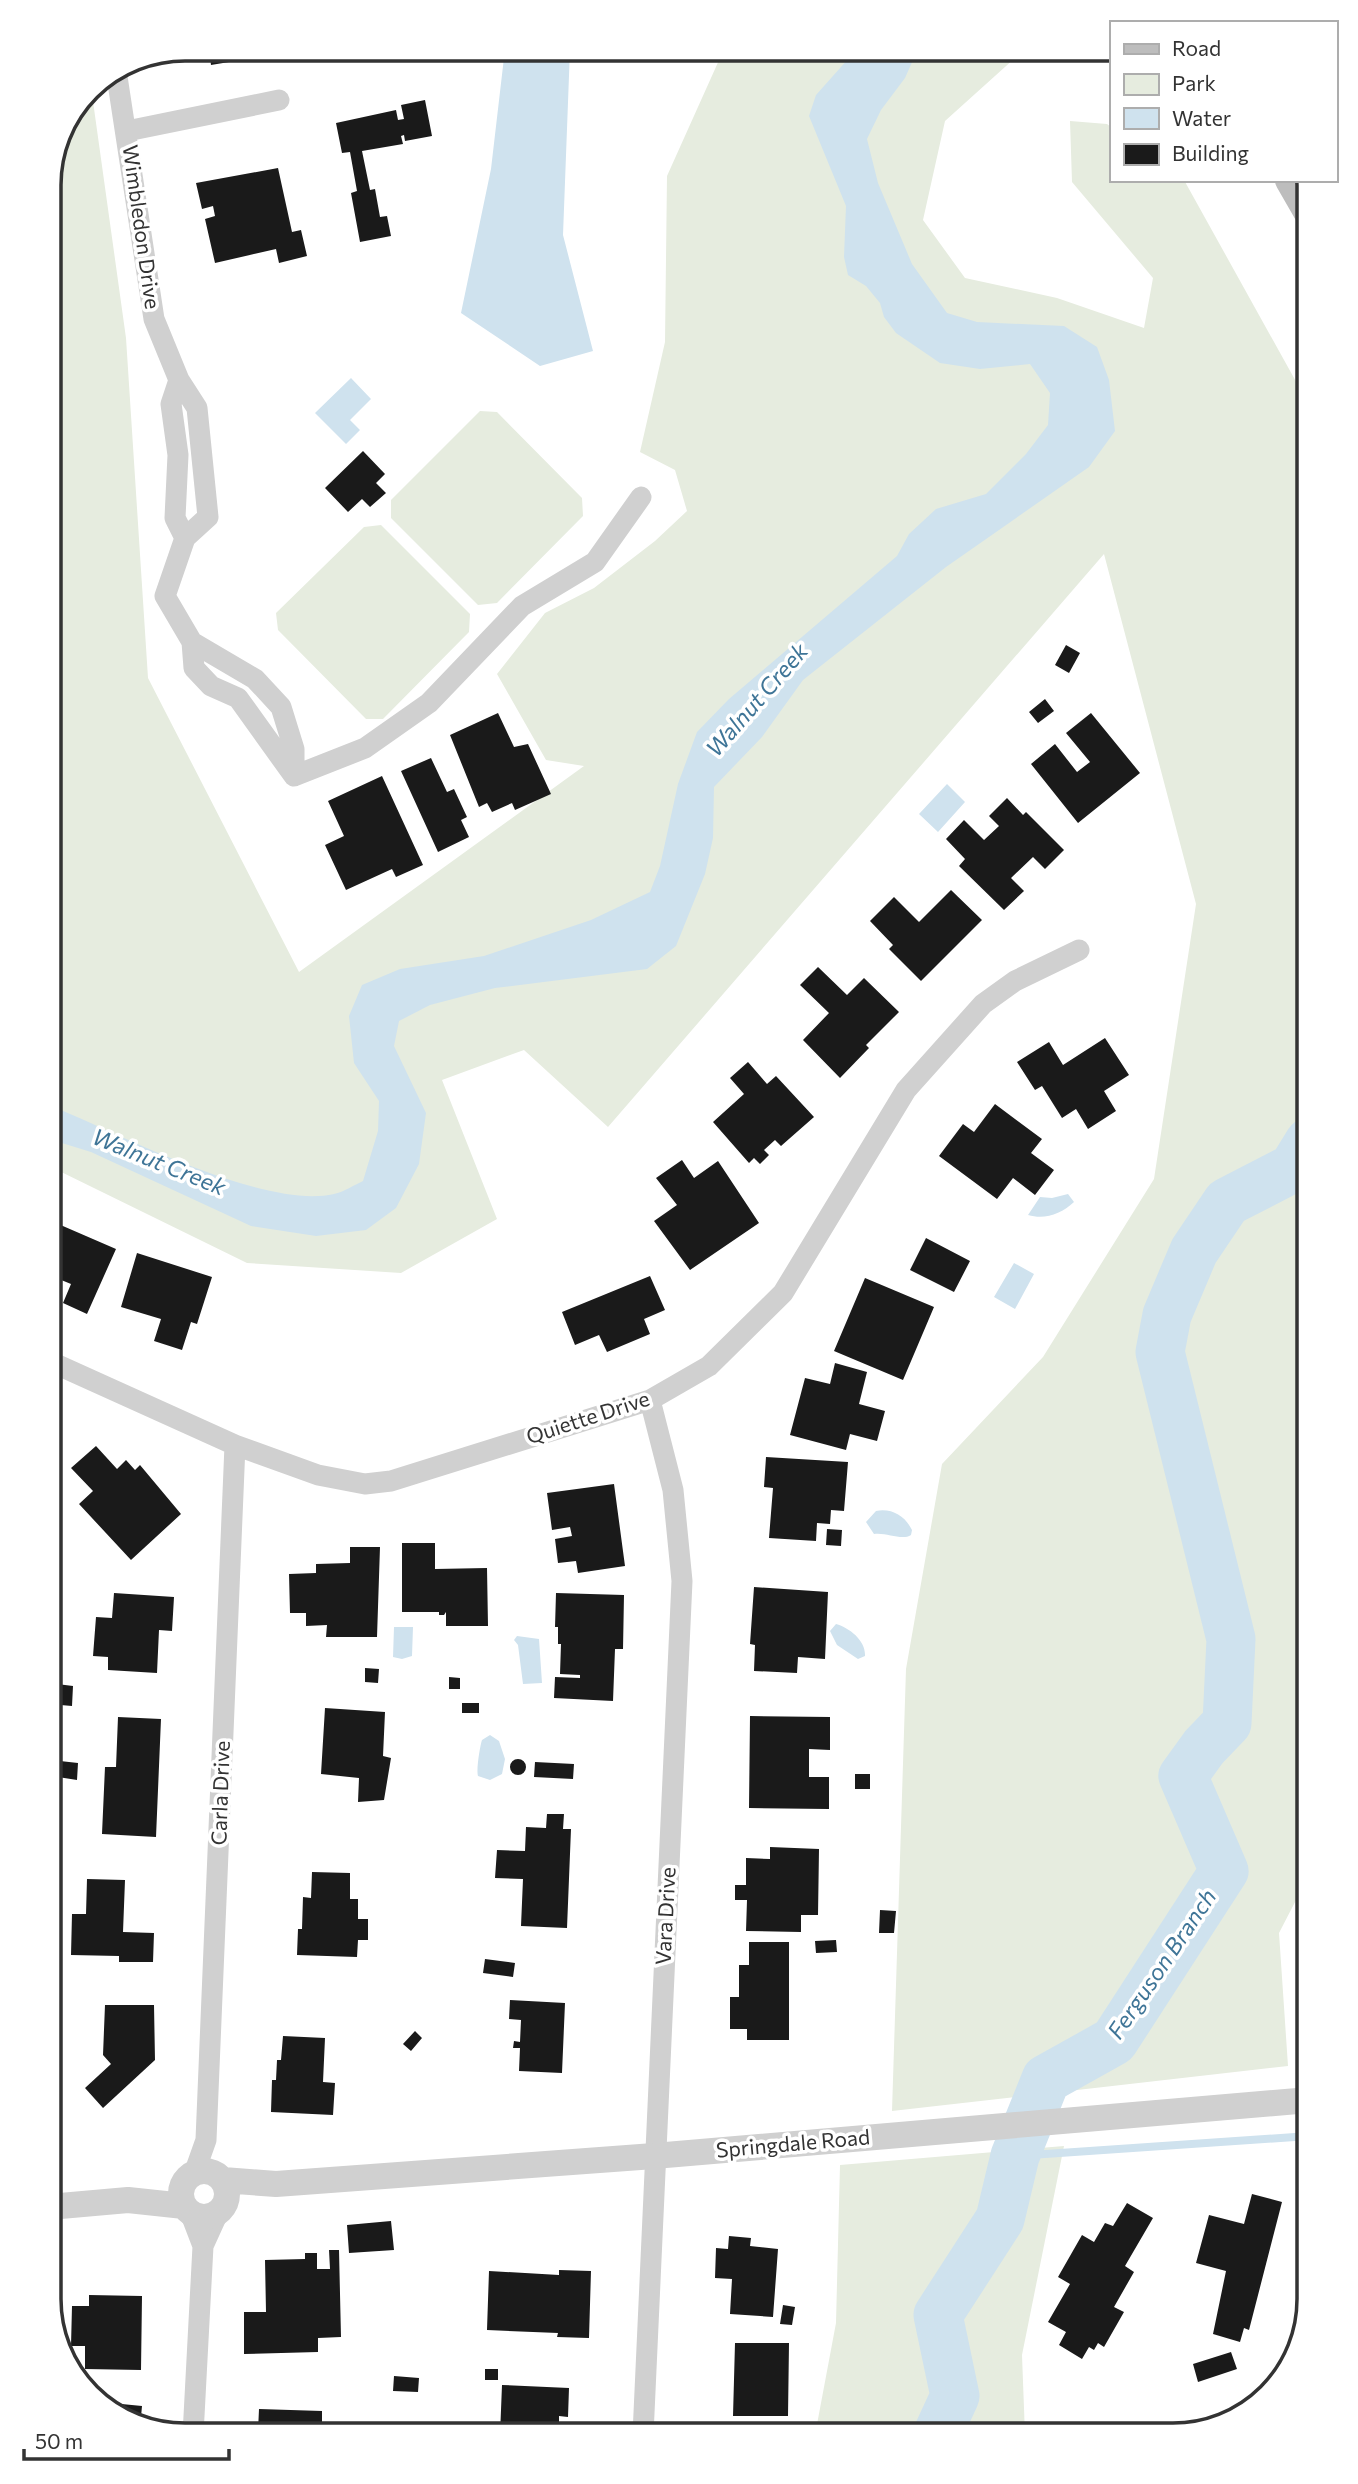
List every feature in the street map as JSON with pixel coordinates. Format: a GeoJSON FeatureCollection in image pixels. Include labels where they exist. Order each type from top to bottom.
{"type":"FeatureCollection","features":[{"type":"Feature","properties":{"kind":"street","name":"Wimbledon Drive"},"geometry":{"type":"LineString","coordinates":[[118,81],[155,319],[179,380],[197,408],[208,517],[185,538],[165,596],[192,642],[194,668],[211,686],[238,698],[294,776],[365,748],[429,704],[522,606],[595,562],[641,497]]}},
{"type":"Feature","properties":{"kind":"street"},"geometry":{"type":"LineString","coordinates":[[127,131],[279,100]]}},
{"type":"Feature","properties":{"kind":"street"},"geometry":{"type":"LineString","coordinates":[[179,380],[171,404],[178,455],[174,518],[185,538]]}},
{"type":"Feature","properties":{"kind":"street","name":"Quiette Drive"},"geometry":{"type":"LineString","coordinates":[[61,1367],[235,1445],[318,1475],[365,1484],[391,1481],[650,1400],[709,1366],[783,1293],[906,1090],[983,1004],[1015,981],[1079,950]]}},
{"type":"Feature","properties":{"kind":"street","name":"Vara Drive"},"geometry":{"type":"LineString","coordinates":[[643,2422],[682,1581],[673,1490],[650,1400]]}},
{"type":"Feature","properties":{"kind":"street","name":"Carla Drive"},"geometry":{"type":"LineString","coordinates":[[205,2192],[235,1445]]}},
{"type":"Feature","properties":{"kind":"street","name":"Springdale Road"},"geometry":{"type":"LineString","coordinates":[[61,2206],[276,2184],[654,2156],[1297,2101]]}},
{"type":"Feature","properties":{"kind":"street"},"geometry":{"type":"LineString","coordinates":[[195,2422],[205,2192]]}},
{"type":"Feature","properties":{"kind":"green space"},"geometry":{"type":"Polygon","coordinates":[[[718,62],[1011,62],[945,121],[923,220],[965,278],[1057,298],[1144,328],[1153,278],[1072,182],[1070,121],[1107,124],[1110,126],[1110,182],[1185,182],[1297,383],[1297,1898],[1279,1933],[1288,2066],[892,2111],[906,1669],[942,1464],[1043,1357],[1154,1179],[1196,904],[1104,554],[608,1127],[524,1050],[442,1080],[497,1219],[401,1273],[247,1263],[62,1172],[62,169],[65,153],[78,123],[93,102],[126,338],[148,678],[299,972],[584,766],[546,760],[497,674],[545,613],[594,588],[655,541],[687,511],[675,470],[640,452],[665,342],[667,176],[718,62]]]}},
{"type":"Feature","properties":{"kind":"green space"},"geometry":{"type":"Polygon","coordinates":[[[480,411],[497,412],[582,498],[583,516],[497,603],[478,605],[391,518],[391,500],[480,411]]]}},
{"type":"Feature","properties":{"kind":"green space"},"geometry":{"type":"Polygon","coordinates":[[[381,525],[470,614],[469,632],[383,719],[366,719],[278,630],[276,613],[364,527],[381,525]]]}},
{"type":"Feature","properties":{"kind":"green space"},"geometry":{"type":"Polygon","coordinates":[[[1064,2146],[1022,2355],[1025,2423],[817,2423],[836,2323],[840,2165],[1064,2146]]]}},
{"type":"Feature","properties":{"kind":"water"},"geometry":{"type":"Polygon","coordinates":[[[504,61],[570,61],[563,235],[593,351],[540,366],[461,313],[491,169],[504,61]]]}},
{"type":"Feature","properties":{"kind":"water","name":"Walnut Creek"},"geometry":{"type":"Polygon","coordinates":[[[846,62],[912,62],[905,78],[881,110],[867,139],[878,183],[912,264],[947,313],[977,322],[1064,326],[1097,347],[1109,380],[1115,431],[1089,467],[946,567],[803,680],[762,737],[714,787],[713,838],[705,874],[676,946],[647,969],[495,988],[430,1005],[399,1021],[394,1046],[426,1113],[419,1164],[396,1208],[366,1230],[316,1236],[251,1226],[91,1152],[62,1143],[62,1111],[191,1166],[269,1191],[304,1196],[334,1194],[363,1181],[378,1131],[379,1101],[354,1063],[349,1016],[362,985],[400,969],[484,956],[591,920],[650,892],[660,866],[678,784],[697,732],[729,699],[897,556],[909,534],[936,509],[986,494],[1026,454],[1048,425],[1050,393],[1030,364],[980,369],[940,363],[896,333],[884,317],[880,303],[866,286],[848,275],[844,257],[846,206],[809,116],[816,95],[846,62]]]}},
{"type":"Feature","properties":{"kind":"water"},"geometry":{"type":"Polygon","coordinates":[[[351,378],[371,399],[350,420],[360,430],[346,444],[315,413],[351,378]]]}},
{"type":"Feature","properties":{"kind":"water"},"geometry":{"type":"Polygon","coordinates":[[[947,784],[965,802],[938,832],[919,814],[947,784]]]}},
{"type":"Feature","properties":{"kind":"water"},"geometry":{"type":"Polygon","coordinates":[[[1068,1194],[1074,1202],[1064,1210],[1041,1217],[1028,1215],[1040,1197],[1052,1198],[1068,1194]]]}},
{"type":"Feature","properties":{"kind":"water"},"geometry":{"type":"Polygon","coordinates":[[[1014,1263],[1034,1274],[1015,1309],[994,1297],[1014,1263]]]}},
{"type":"Feature","properties":{"kind":"water"},"geometry":{"type":"Polygon","coordinates":[[[876,1511],[893,1512],[902,1517],[912,1530],[911,1535],[903,1537],[874,1534],[866,1522],[876,1511]]]}},
{"type":"Feature","properties":{"kind":"water"},"geometry":{"type":"Polygon","coordinates":[[[836,1624],[856,1636],[863,1645],[865,1656],[858,1659],[837,1645],[830,1631],[836,1624]]]}},
{"type":"Feature","properties":{"kind":"water"},"geometry":{"type":"Polygon","coordinates":[[[394,1627],[413,1627],[412,1656],[402,1659],[393,1657],[394,1627]]]}},
{"type":"Feature","properties":{"kind":"water"},"geometry":{"type":"Polygon","coordinates":[[[517,1636],[539,1639],[542,1683],[523,1684],[518,1645],[514,1640],[517,1636]]]}},
{"type":"Feature","properties":{"kind":"water"},"geometry":{"type":"Polygon","coordinates":[[[490,1735],[499,1741],[505,1759],[502,1774],[490,1780],[478,1776],[478,1769],[482,1740],[490,1735]]]}},
{"type":"Feature","properties":{"kind":"building"},"geometry":{"type":"Polygon","coordinates":[[[211,61],[235,61],[211,65],[211,61]]]}},
{"type":"Feature","properties":{"kind":"building"},"geometry":{"type":"Polygon","coordinates":[[[425,100],[432,136],[405,141],[404,135],[401,136],[403,144],[362,151],[370,190],[375,189],[380,217],[387,216],[391,236],[360,242],[351,193],[357,191],[350,152],[342,153],[336,123],[396,110],[398,120],[404,119],[401,105],[425,100]]]}},
{"type":"Feature","properties":{"kind":"building"},"geometry":{"type":"Polygon","coordinates":[[[278,168],[292,232],[301,230],[307,256],[279,263],[276,249],[215,263],[205,219],[215,216],[213,206],[202,209],[196,183],[278,168]]]}},
{"type":"Feature","properties":{"kind":"building"},"geometry":{"type":"Polygon","coordinates":[[[363,451],[385,474],[376,483],[386,493],[370,507],[362,499],[348,512],[325,488],[363,451]]]}},
{"type":"Feature","properties":{"kind":"building"},"geometry":{"type":"Polygon","coordinates":[[[1066,645],[1080,653],[1069,673],[1055,665],[1066,645]]]}},
{"type":"Feature","properties":{"kind":"building"},"geometry":{"type":"Polygon","coordinates":[[[1045,699],[1054,711],[1038,723],[1029,712],[1045,699]]]}},
{"type":"Feature","properties":{"kind":"building"},"geometry":{"type":"Polygon","coordinates":[[[498,713],[514,747],[528,744],[551,794],[515,810],[512,803],[492,812],[487,803],[479,807],[450,735],[498,713]]]}},
{"type":"Feature","properties":{"kind":"building"},"geometry":{"type":"Polygon","coordinates":[[[1091,713],[1140,773],[1078,823],[1031,764],[1055,744],[1077,772],[1090,762],[1066,733],[1091,713]]]}},
{"type":"Feature","properties":{"kind":"building"},"geometry":{"type":"Polygon","coordinates":[[[431,758],[447,792],[454,789],[467,817],[461,820],[469,837],[438,852],[401,771],[431,758]]]}},
{"type":"Feature","properties":{"kind":"building"},"geometry":{"type":"Polygon","coordinates":[[[382,776],[423,865],[396,877],[392,869],[346,890],[325,845],[344,836],[328,801],[382,776]]]}},
{"type":"Feature","properties":{"kind":"building"},"geometry":{"type":"Polygon","coordinates":[[[1007,798],[1023,815],[1026,812],[1064,850],[1045,869],[1033,857],[1011,878],[1024,891],[1004,910],[959,866],[965,859],[946,839],[964,820],[984,840],[999,826],[989,816],[1007,798]]]}},
{"type":"Feature","properties":{"kind":"building"},"geometry":{"type":"Polygon","coordinates":[[[951,890],[982,920],[921,981],[889,949],[893,945],[870,921],[894,897],[919,922],[951,890]]]}},
{"type":"Feature","properties":{"kind":"building"},"geometry":{"type":"Polygon","coordinates":[[[818,967],[847,995],[864,978],[899,1012],[866,1045],[869,1048],[840,1078],[803,1040],[829,1013],[800,985],[818,967]]]}},
{"type":"Feature","properties":{"kind":"building"},"geometry":{"type":"Polygon","coordinates":[[[1105,1038],[1129,1075],[1104,1091],[1116,1111],[1088,1129],[1076,1109],[1062,1118],[1042,1086],[1035,1090],[1017,1062],[1049,1042],[1063,1065],[1105,1038]]]}},
{"type":"Feature","properties":{"kind":"building"},"geometry":{"type":"Polygon","coordinates":[[[748,1062],[767,1084],[776,1076],[814,1117],[781,1146],[775,1140],[764,1150],[769,1155],[760,1164],[754,1158],[749,1163],[713,1122],[744,1094],[730,1078],[748,1062]]]}},
{"type":"Feature","properties":{"kind":"building"},"geometry":{"type":"Polygon","coordinates":[[[995,1104],[1042,1139],[1031,1153],[1054,1170],[1035,1195],[1013,1178],[997,1199],[939,1156],[963,1124],[974,1132],[995,1104]]]}},
{"type":"Feature","properties":{"kind":"building"},"geometry":{"type":"Polygon","coordinates":[[[682,1160],[694,1178],[718,1161],[759,1223],[690,1270],[654,1221],[677,1205],[656,1178],[682,1160]]]}},
{"type":"Feature","properties":{"kind":"building"},"geometry":{"type":"Polygon","coordinates":[[[62,1225],[116,1249],[87,1314],[63,1303],[71,1284],[61,1280],[62,1225]]]}},
{"type":"Feature","properties":{"kind":"building"},"geometry":{"type":"Polygon","coordinates":[[[926,1238],[970,1261],[954,1292],[910,1270],[926,1238]]]}},
{"type":"Feature","properties":{"kind":"building"},"geometry":{"type":"Polygon","coordinates":[[[137,1253],[212,1277],[197,1324],[191,1322],[182,1350],[154,1341],[161,1319],[121,1307],[137,1253]]]}},
{"type":"Feature","properties":{"kind":"building"},"geometry":{"type":"Polygon","coordinates":[[[650,1276],[665,1310],[644,1319],[650,1334],[607,1352],[599,1335],[575,1345],[562,1312],[650,1276]]]}},
{"type":"Feature","properties":{"kind":"building"},"geometry":{"type":"Polygon","coordinates":[[[865,1278],[934,1307],[903,1380],[834,1351],[865,1278]]]}},
{"type":"Feature","properties":{"kind":"building"},"geometry":{"type":"Polygon","coordinates":[[[835,1363],[867,1372],[859,1404],[885,1411],[877,1441],[850,1434],[846,1450],[790,1435],[805,1378],[830,1384],[835,1363]]]}},
{"type":"Feature","properties":{"kind":"building"},"geometry":{"type":"Polygon","coordinates":[[[96,1446],[117,1469],[126,1460],[135,1470],[140,1465],[181,1514],[131,1560],[79,1504],[93,1491],[71,1468],[96,1446]]]}},
{"type":"Feature","properties":{"kind":"building"},"geometry":{"type":"Polygon","coordinates":[[[766,1457],[848,1462],[844,1511],[831,1510],[830,1524],[817,1523],[816,1541],[769,1538],[773,1488],[764,1487],[766,1457]]]}},
{"type":"Feature","properties":{"kind":"building"},"geometry":{"type":"Polygon","coordinates":[[[614,1484],[625,1566],[578,1573],[576,1561],[558,1563],[555,1539],[572,1536],[570,1527],[552,1530],[547,1493],[614,1484]]]}},
{"type":"Feature","properties":{"kind":"building"},"geometry":{"type":"Polygon","coordinates":[[[827,1529],[842,1530],[841,1546],[826,1545],[827,1529]]]}},
{"type":"Feature","properties":{"kind":"building"},"geometry":{"type":"Polygon","coordinates":[[[402,1543],[435,1543],[435,1569],[487,1568],[488,1626],[446,1626],[446,1612],[439,1615],[439,1612],[402,1612],[402,1543]]]}},
{"type":"Feature","properties":{"kind":"building"},"geometry":{"type":"Polygon","coordinates":[[[350,1547],[380,1547],[377,1637],[326,1637],[327,1625],[306,1626],[306,1613],[290,1613],[289,1574],[316,1573],[316,1564],[350,1563],[350,1547]]]}},
{"type":"Feature","properties":{"kind":"building"},"geometry":{"type":"Polygon","coordinates":[[[754,1587],[828,1592],[825,1659],[798,1657],[797,1673],[754,1671],[755,1645],[750,1644],[754,1587]]]}},
{"type":"Feature","properties":{"kind":"building"},"geometry":{"type":"Polygon","coordinates":[[[114,1593],[174,1597],[172,1631],[159,1630],[157,1673],[108,1670],[108,1657],[93,1656],[96,1617],[112,1618],[114,1593]]]}},
{"type":"Feature","properties":{"kind":"building"},"geometry":{"type":"Polygon","coordinates":[[[556,1593],[624,1595],[623,1649],[615,1649],[613,1701],[554,1698],[555,1677],[580,1678],[580,1675],[560,1674],[561,1644],[558,1644],[558,1627],[555,1627],[556,1593]]]}},
{"type":"Feature","properties":{"kind":"building"},"geometry":{"type":"Polygon","coordinates":[[[365,1668],[379,1669],[378,1683],[365,1682],[365,1668]]]}},
{"type":"Feature","properties":{"kind":"building"},"geometry":{"type":"Polygon","coordinates":[[[449,1677],[460,1678],[460,1689],[449,1689],[449,1677]]]}},
{"type":"Feature","properties":{"kind":"building"},"geometry":{"type":"Polygon","coordinates":[[[61,1685],[73,1686],[72,1706],[61,1705],[61,1685]]]}},
{"type":"Feature","properties":{"kind":"building"},"geometry":{"type":"Polygon","coordinates":[[[462,1703],[479,1703],[479,1713],[462,1713],[462,1703]]]}},
{"type":"Feature","properties":{"kind":"building"},"geometry":{"type":"Polygon","coordinates":[[[325,1708],[385,1712],[383,1756],[391,1758],[384,1800],[358,1802],[359,1778],[321,1774],[325,1708]]]}},
{"type":"Feature","properties":{"kind":"building"},"geometry":{"type":"Polygon","coordinates":[[[750,1716],[830,1717],[830,1750],[809,1749],[809,1777],[829,1777],[829,1809],[749,1808],[750,1716]]]}},
{"type":"Feature","properties":{"kind":"building"},"geometry":{"type":"Polygon","coordinates":[[[118,1717],[161,1719],[156,1837],[102,1834],[105,1767],[116,1767],[118,1717]]]}},
{"type":"Feature","properties":{"kind":"building"},"geometry":{"type":"Polygon","coordinates":[[[518,1759],[526,1767],[518,1775],[510,1767],[518,1759]]]}},
{"type":"Feature","properties":{"kind":"building"},"geometry":{"type":"Polygon","coordinates":[[[61,1761],[78,1763],[77,1780],[61,1778],[61,1761]]]}},
{"type":"Feature","properties":{"kind":"building"},"geometry":{"type":"Polygon","coordinates":[[[535,1762],[574,1764],[573,1779],[534,1777],[535,1762]]]}},
{"type":"Feature","properties":{"kind":"building"},"geometry":{"type":"Polygon","coordinates":[[[855,1774],[870,1774],[870,1789],[855,1789],[855,1774]]]}},
{"type":"Feature","properties":{"kind":"building"},"geometry":{"type":"Polygon","coordinates":[[[547,1814],[564,1814],[563,1829],[571,1829],[567,1928],[521,1926],[523,1879],[495,1878],[497,1850],[525,1851],[526,1827],[546,1828],[547,1814]]]}},
{"type":"Feature","properties":{"kind":"building"},"geometry":{"type":"Polygon","coordinates":[[[770,1847],[819,1849],[818,1915],[801,1915],[801,1932],[746,1931],[747,1900],[735,1900],[735,1885],[746,1885],[746,1858],[770,1859],[770,1847]]]}},
{"type":"Feature","properties":{"kind":"building"},"geometry":{"type":"Polygon","coordinates":[[[312,1872],[350,1873],[350,1899],[358,1899],[358,1919],[368,1919],[368,1940],[358,1940],[357,1957],[297,1955],[298,1929],[302,1929],[303,1897],[311,1898],[312,1872]]]}},
{"type":"Feature","properties":{"kind":"building"},"geometry":{"type":"Polygon","coordinates":[[[87,1879],[125,1880],[123,1932],[154,1933],[153,1962],[119,1962],[119,1956],[71,1955],[72,1914],[86,1914],[87,1879]]]}},
{"type":"Feature","properties":{"kind":"building"},"geometry":{"type":"Polygon","coordinates":[[[880,1910],[896,1911],[894,1933],[879,1933],[880,1910]]]}},
{"type":"Feature","properties":{"kind":"building"},"geometry":{"type":"Polygon","coordinates":[[[836,1940],[837,1952],[816,1953],[815,1941],[836,1940]]]}},
{"type":"Feature","properties":{"kind":"building"},"geometry":{"type":"Polygon","coordinates":[[[749,1942],[789,1942],[789,2040],[747,2040],[747,2029],[730,2029],[730,1997],[739,1997],[739,1965],[749,1965],[749,1942]]]}},
{"type":"Feature","properties":{"kind":"building"},"geometry":{"type":"Polygon","coordinates":[[[485,1959],[515,1963],[513,1977],[483,1973],[485,1959]]]}},
{"type":"Feature","properties":{"kind":"building"},"geometry":{"type":"Polygon","coordinates":[[[510,2000],[565,2003],[562,2073],[519,2071],[520,2048],[513,2048],[514,2041],[520,2042],[521,2020],[509,2019],[510,2000]]]}},
{"type":"Feature","properties":{"kind":"building"},"geometry":{"type":"Polygon","coordinates":[[[105,2005],[154,2005],[155,2060],[103,2108],[85,2088],[111,2064],[103,2055],[105,2005]]]}},
{"type":"Feature","properties":{"kind":"building"},"geometry":{"type":"Polygon","coordinates":[[[415,2031],[422,2038],[411,2051],[403,2044],[415,2031]]]}},
{"type":"Feature","properties":{"kind":"building"},"geometry":{"type":"Polygon","coordinates":[[[283,2036],[325,2038],[323,2082],[335,2083],[333,2115],[271,2112],[272,2080],[276,2080],[277,2060],[281,2060],[283,2036]]]}},
{"type":"Feature","properties":{"kind":"building"},"geometry":{"type":"Polygon","coordinates":[[[1252,2194],[1282,2202],[1249,2330],[1244,2328],[1240,2342],[1213,2334],[1226,2271],[1196,2263],[1209,2215],[1244,2224],[1252,2194]]]}},
{"type":"Feature","properties":{"kind":"building"},"geometry":{"type":"Polygon","coordinates":[[[1127,2203],[1153,2218],[1125,2266],[1134,2272],[1114,2307],[1124,2312],[1104,2347],[1098,2343],[1094,2350],[1089,2347],[1082,2359],[1059,2345],[1066,2332],[1048,2322],[1070,2284],[1058,2277],[1082,2235],[1094,2242],[1105,2223],[1113,2226],[1127,2203]]]}},
{"type":"Feature","properties":{"kind":"building"},"geometry":{"type":"Polygon","coordinates":[[[391,2221],[394,2250],[349,2253],[347,2225],[391,2221]]]}},
{"type":"Feature","properties":{"kind":"building"},"geometry":{"type":"Polygon","coordinates":[[[729,2236],[751,2238],[750,2246],[778,2249],[773,2317],[730,2314],[732,2279],[715,2278],[716,2248],[728,2249],[729,2236]]]}},
{"type":"Feature","properties":{"kind":"building"},"geometry":{"type":"Polygon","coordinates":[[[329,2250],[339,2250],[341,2337],[318,2338],[318,2352],[244,2354],[244,2312],[266,2312],[265,2260],[305,2259],[305,2253],[317,2253],[317,2269],[330,2269],[329,2250]]]}},
{"type":"Feature","properties":{"kind":"building"},"geometry":{"type":"Polygon","coordinates":[[[559,2270],[591,2271],[589,2338],[557,2337],[558,2333],[487,2330],[489,2271],[559,2275],[559,2270]]]}},
{"type":"Feature","properties":{"kind":"building"},"geometry":{"type":"Polygon","coordinates":[[[89,2295],[142,2296],[141,2370],[85,2369],[85,2346],[71,2346],[72,2306],[89,2306],[89,2295]]]}},
{"type":"Feature","properties":{"kind":"building"},"geometry":{"type":"Polygon","coordinates":[[[783,2305],[795,2307],[792,2325],[780,2324],[783,2305]]]}},
{"type":"Feature","properties":{"kind":"building"},"geometry":{"type":"Polygon","coordinates":[[[735,2343],[789,2343],[788,2416],[733,2416],[735,2343]]]}},
{"type":"Feature","properties":{"kind":"building"},"geometry":{"type":"Polygon","coordinates":[[[1231,2352],[1237,2369],[1198,2382],[1193,2364],[1231,2352]]]}},
{"type":"Feature","properties":{"kind":"building"},"geometry":{"type":"Polygon","coordinates":[[[485,2369],[498,2369],[498,2380],[485,2380],[485,2369]]]}},
{"type":"Feature","properties":{"kind":"building"},"geometry":{"type":"Polygon","coordinates":[[[394,2376],[419,2378],[418,2392],[393,2391],[394,2376]]]}},
{"type":"Feature","properties":{"kind":"building"},"geometry":{"type":"Polygon","coordinates":[[[502,2385],[569,2388],[568,2417],[559,2416],[559,2422],[501,2422],[502,2385]]]}},
{"type":"Feature","properties":{"kind":"building"},"geometry":{"type":"Polygon","coordinates":[[[119,2404],[142,2406],[141,2414],[119,2404]]]}},
{"type":"Feature","properties":{"kind":"building"},"geometry":{"type":"Polygon","coordinates":[[[259,2409],[322,2411],[322,2422],[258,2422],[259,2409]]]}},
{"type":"Feature","properties":{"kind":"waterway","name":"Ferguson Branch"},"geometry":{"type":"LineString","coordinates":[[943,2423],[955,2396],[938,2315],[1000,2219],[1015,2156],[1046,2079],[1114,2041],[1224,1871],[1183,1776],[1204,1747],[1227,1723],[1231,1639],[1160,1352],[1167,1315],[1194,1251],[1227,1202],[1293,1168],[1297,1162]]}},
{"type":"Feature","properties":{"kind":"waterway"},"geometry":{"type":"LineString","coordinates":[[1015,2156],[1297,2137]]}}]}
